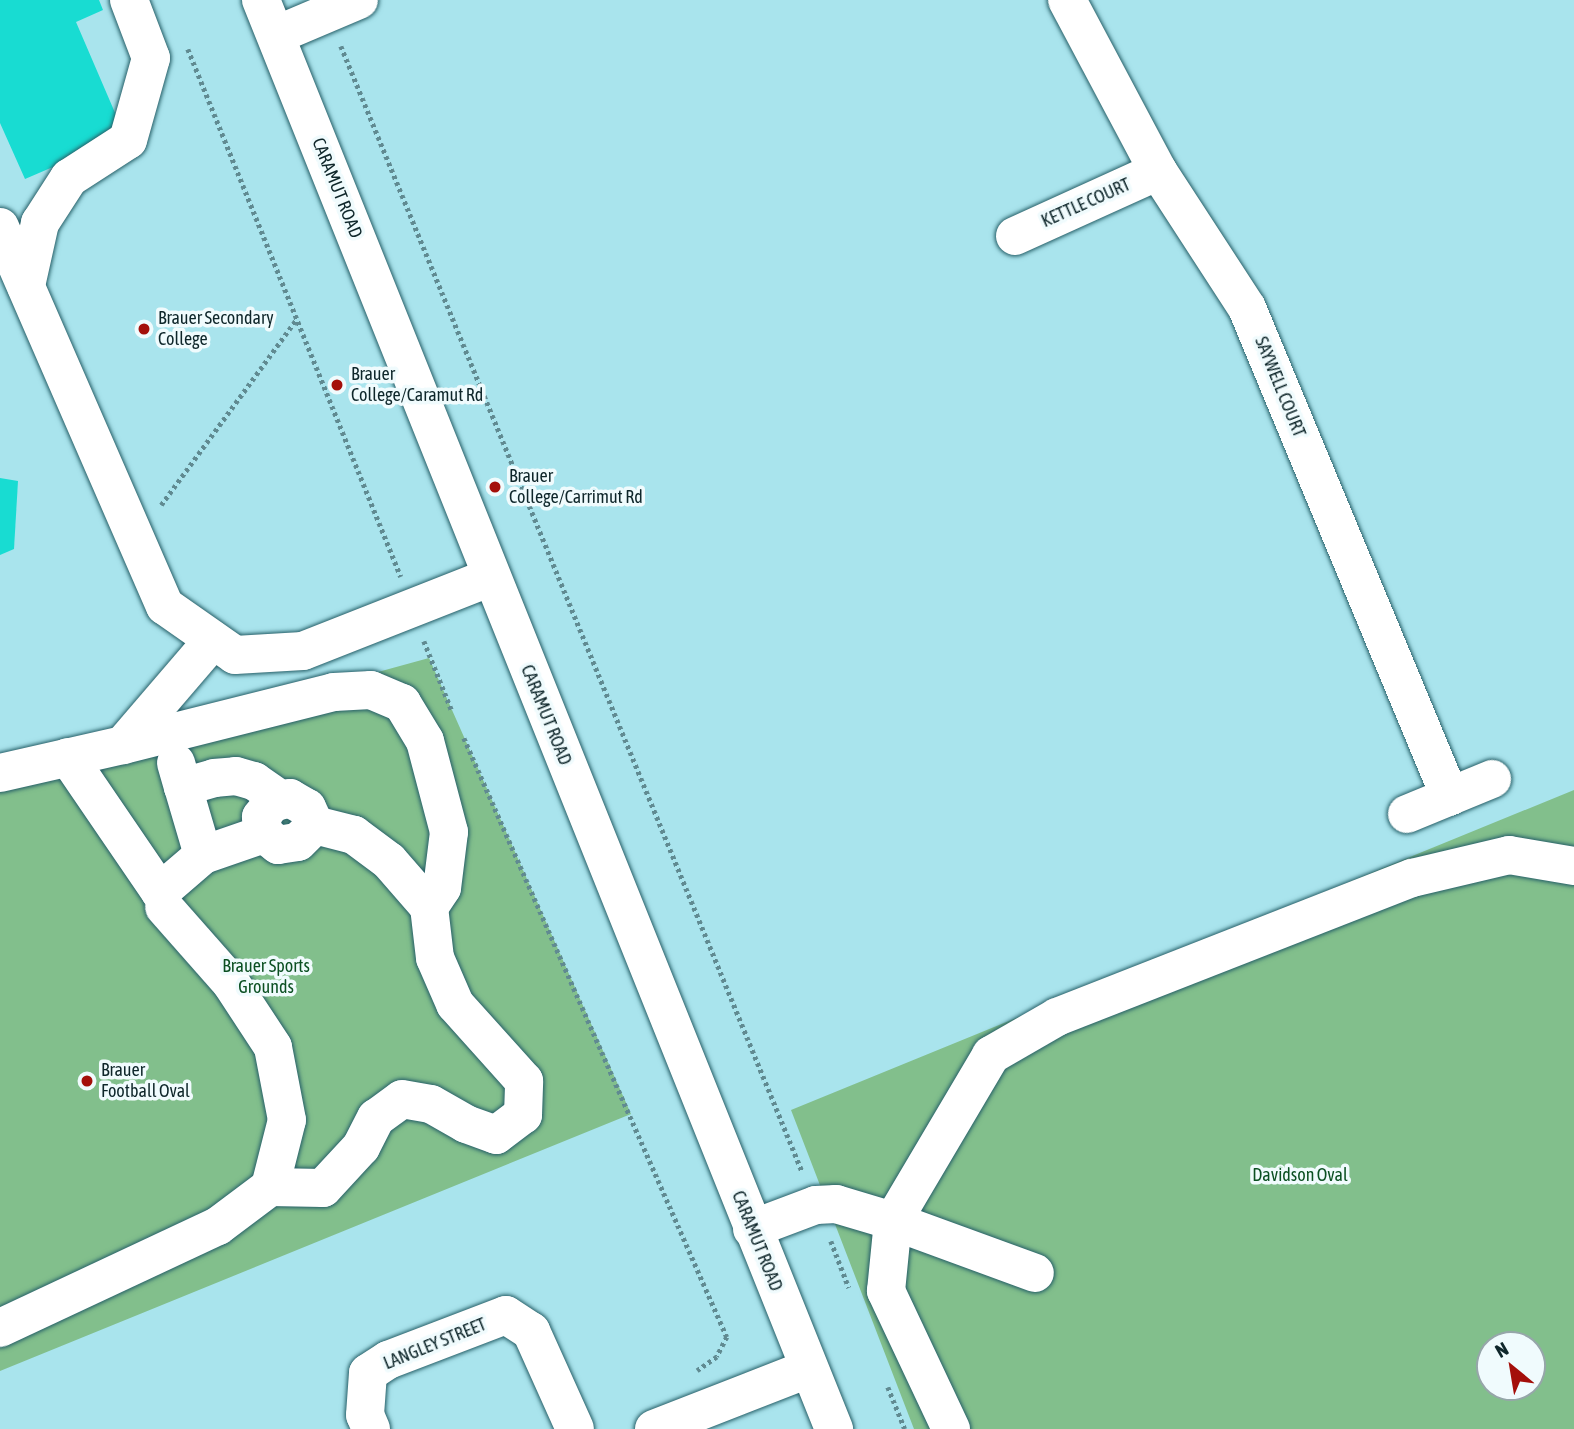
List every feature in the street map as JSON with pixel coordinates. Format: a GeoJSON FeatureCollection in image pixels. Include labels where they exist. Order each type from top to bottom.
{"type":"FeatureCollection","features":[{"type":"Feature","properties":{"kind":"street"},"geometry":{"type":"LineString","coordinates":[[26,286],[40,223],[69,178],[128,140],[151,58],[129,0]]}},
{"type":"Feature","properties":{"kind":"street","name":"CARAMUT ROAD"},"geometry":{"type":"LineString","coordinates":[[261,0],[834,1429]]}},
{"type":"Feature","properties":{"kind":"street"},"geometry":{"type":"LineString","coordinates":[[276,35],[359,0]]}},
{"type":"Feature","properties":{"kind":"street","name":"SAYWELL COURT"},"geometry":{"type":"LineString","coordinates":[[1067,0],[1158,171],[1247,308],[1450,797]]}},
{"type":"Feature","properties":{"kind":"street","name":"KETTLE COURT"},"geometry":{"type":"LineString","coordinates":[[1015,236],[1158,171]]}},
{"type":"Feature","properties":{"kind":"street"},"geometry":{"type":"LineString","coordinates":[[0,227],[165,606],[235,655],[303,651],[491,577]]}},
{"type":"Feature","properties":{"kind":"street"},"geometry":{"type":"LineString","coordinates":[[123,745],[213,640]]}},
{"type":"Feature","properties":{"kind":"street"},"geometry":{"type":"LineString","coordinates":[[0,773],[334,692],[371,690],[402,703],[425,741],[449,832],[442,888],[429,907]]}},
{"type":"Feature","properties":{"kind":"street"},"geometry":{"type":"LineString","coordinates":[[168,733],[203,855]]}},
{"type":"Feature","properties":{"kind":"street"},"geometry":{"type":"LineString","coordinates":[[68,757],[157,890],[231,983],[273,1047],[287,1120],[270,1187]]}},
{"type":"Feature","properties":{"kind":"street"},"geometry":{"type":"LineString","coordinates":[[183,787],[214,778],[236,776],[254,780],[281,800]]}},
{"type":"Feature","properties":{"kind":"street"},"geometry":{"type":"LineString","coordinates":[[1407,814],[1492,779]]}},
{"type":"Feature","properties":{"kind":"street"},"geometry":{"type":"LineString","coordinates":[[290,797],[307,808],[315,825],[298,842],[278,845],[264,834],[261,817],[272,803],[290,797]]}},
{"type":"Feature","properties":{"kind":"street"},"geometry":{"type":"LineString","coordinates":[[0,1328],[218,1226],[270,1187],[323,1188],[361,1147],[376,1118],[402,1099],[431,1104],[466,1124],[496,1135],[523,1115],[524,1081],[455,1004],[435,958],[429,907],[388,861],[354,835],[315,825]]}},
{"type":"Feature","properties":{"kind":"street"},"geometry":{"type":"LineString","coordinates":[[157,890],[203,855],[264,834]]}},
{"type":"Feature","properties":{"kind":"street"},"geometry":{"type":"LineString","coordinates":[[951,1429],[886,1291],[893,1221],[991,1055],[1056,1017],[1412,878],[1509,855],[1574,866]]}},
{"type":"Feature","properties":{"kind":"street"},"geometry":{"type":"LineString","coordinates":[[752,1229],[816,1205],[836,1204],[893,1221],[1035,1273]]}},
{"type":"Feature","properties":{"kind":"street","name":"LANGLEY STREET"},"geometry":{"type":"LineString","coordinates":[[371,1429],[365,1415],[368,1373],[388,1360],[506,1315],[531,1331],[575,1429]]}},
{"type":"Feature","properties":{"kind":"street"},"geometry":{"type":"LineString","coordinates":[[654,1429],[808,1368]]}},
{"type":"Feature","properties":{"kind":"path"},"geometry":{"type":"LineString","coordinates":[[325,15],[348,59],[816,1205]]}},
{"type":"Feature","properties":{"kind":"path"},"geometry":{"type":"LineString","coordinates":[[183,38],[414,608],[429,658],[457,722]]}},
{"type":"Feature","properties":{"kind":"path"},"geometry":{"type":"LineString","coordinates":[[136,539],[296,319]]}},
{"type":"Feature","properties":{"kind":"path"},"geometry":{"type":"LineString","coordinates":[[462,734],[727,1337],[718,1357],[692,1375],[707,1408]]}},
{"type":"Feature","properties":{"kind":"green space","name":"Brauer Sports Grounds"},"geometry":{"type":"Polygon","coordinates":[[[429,658],[631,1114],[0,1371],[0,772],[68,757],[429,658]]]}},
{"type":"Feature","properties":{"kind":"green space","name":"Davidson Oval"},"geometry":{"type":"Polygon","coordinates":[[[1574,790],[1574,1429],[914,1429],[791,1110],[1574,790]]]}},
{"type":"Feature","properties":{"kind":"building"},"geometry":{"type":"Polygon","coordinates":[[[0,0],[99,0],[103,10],[76,22],[125,136],[25,179],[0,123],[0,0]]]}},
{"type":"Feature","properties":{"kind":"building"},"geometry":{"type":"Polygon","coordinates":[[[0,478],[18,481],[14,549],[0,555],[0,478]]]}},
{"type":"Feature","properties":{"kind":"place","name":"Brauer Secondary College"},"geometry":{"type":"Point","coordinates":[144,329]}},
{"type":"Feature","properties":{"kind":"place","name":"Brauer College/Caramut Rd"},"geometry":{"type":"Point","coordinates":[337,385]}},
{"type":"Feature","properties":{"kind":"place","name":"Brauer College/Carrimut Rd"},"geometry":{"type":"Point","coordinates":[495,487]}},
{"type":"Feature","properties":{"kind":"place","name":"Brauer Football Oval"},"geometry":{"type":"Point","coordinates":[87,1081]}}]}
